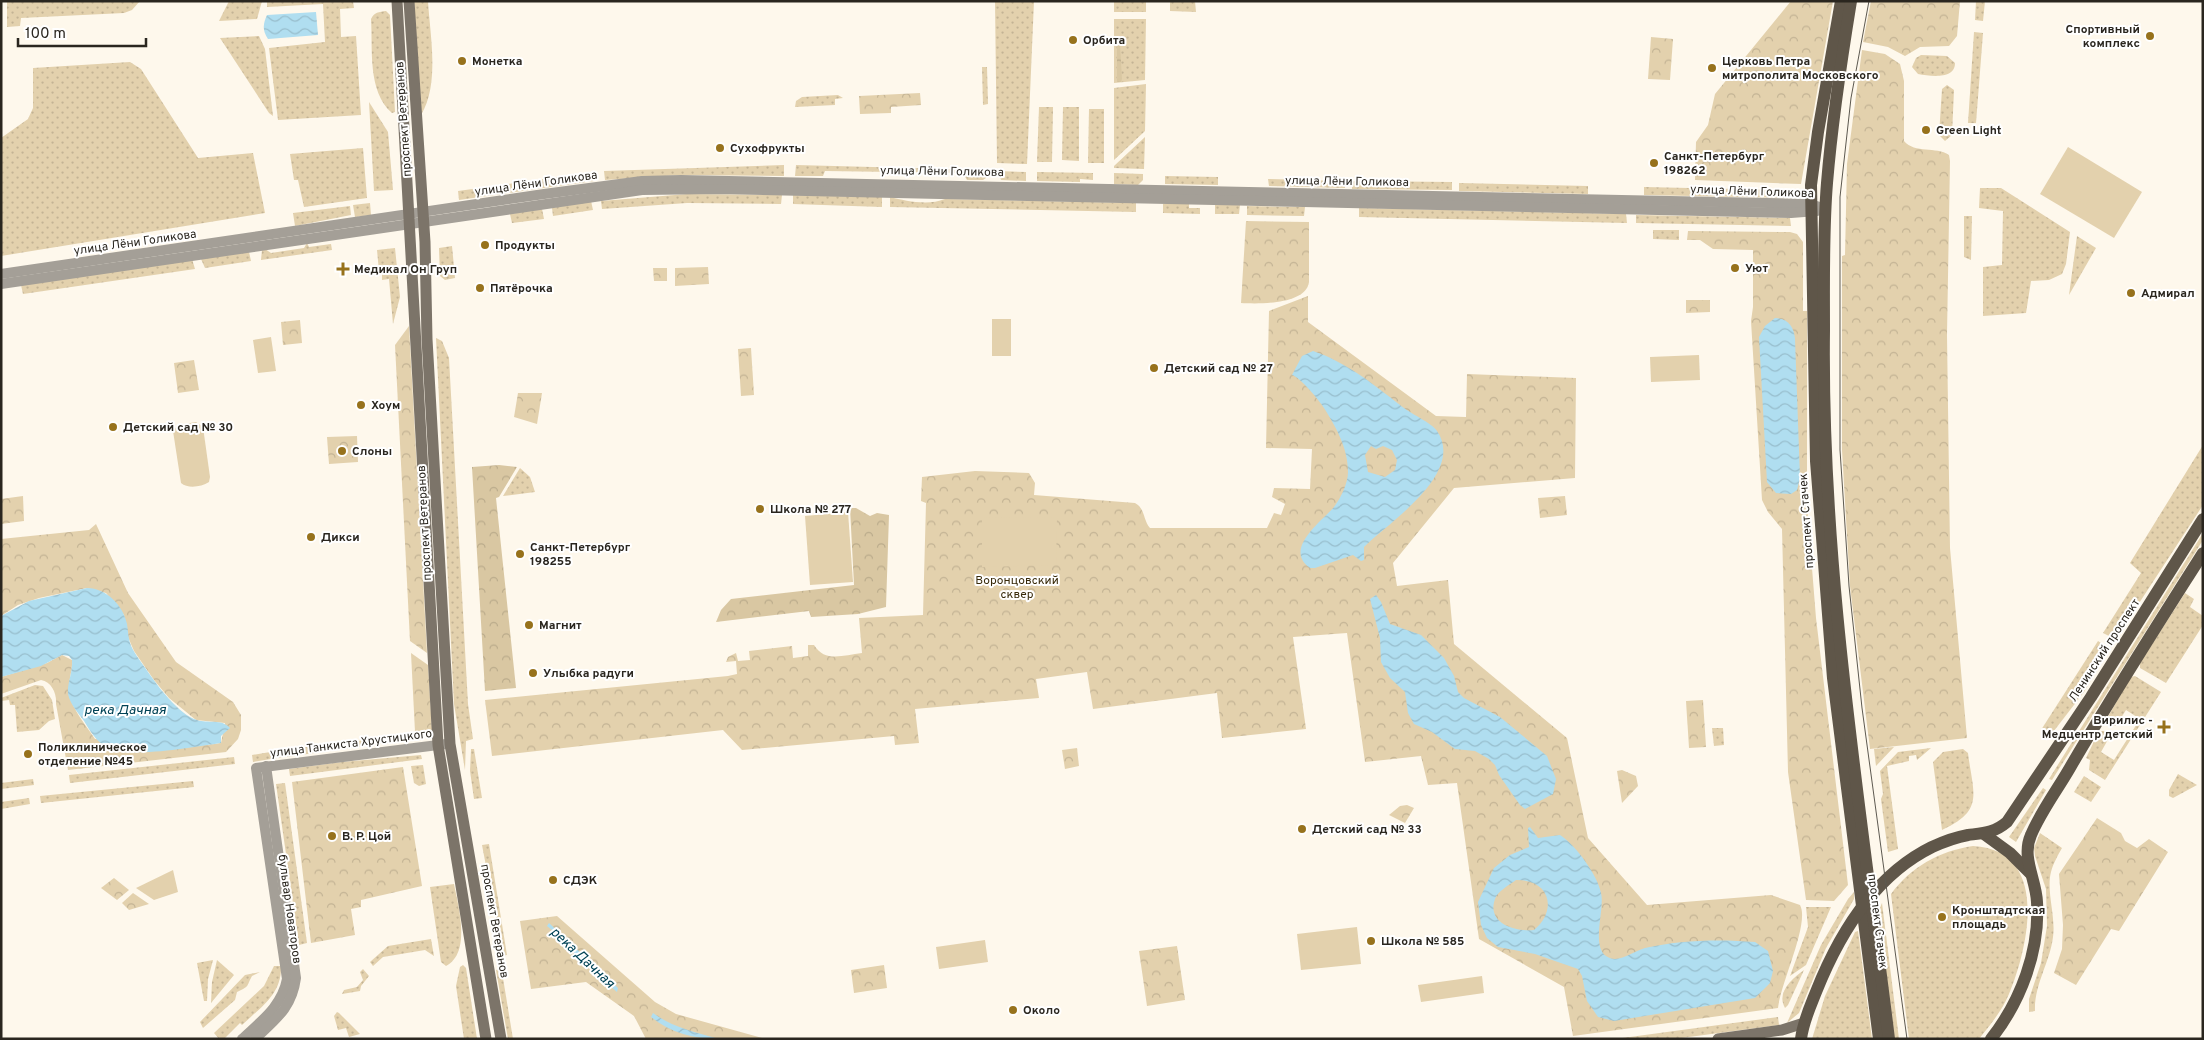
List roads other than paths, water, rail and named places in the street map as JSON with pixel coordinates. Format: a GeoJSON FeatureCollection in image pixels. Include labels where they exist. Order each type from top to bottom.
{"type":"FeatureCollection","features":[{"type":"Feature","properties":{"kind":"main road","name":"проспект Ветеранов"},"geometry":{"type":"LineString","coordinates":[[397,1],[409,219],[444,744],[486,1039]]}},
{"type":"Feature","properties":{"kind":"main road","name":"проспект Ветеранов"},"geometry":{"type":"LineString","coordinates":[[409,1],[423,217],[444,744],[501,1039]]}},
{"type":"Feature","properties":{"kind":"main road","name":"проспект Стачек"},"geometry":{"type":"LineString","coordinates":[[1841,1],[1818,132],[1810,209],[1814,242],[1816,453],[1823,565],[1839,726],[1879,1039]]}},
{"type":"Feature","properties":{"kind":"main road","name":"проспект Стачек"},"geometry":{"type":"LineString","coordinates":[[1851,1],[1836,97],[1826,209],[1823,370],[1831,556],[1838,637],[1889,1039]]}},
{"type":"Feature","properties":{"kind":"main road","name":"Ленинский проспект"},"geometry":{"type":"LineString","coordinates":[[1984,834],[1998,830],[2013,815],[2203,519]]}},
{"type":"Feature","properties":{"kind":"main road"},"geometry":{"type":"LineString","coordinates":[[1990,1039],[2014,1004],[2031,954],[2036,926],[2037,902],[2028,859],[2031,834],[2097,721],[2203,553]]}},
{"type":"Feature","properties":{"kind":"main road"},"geometry":{"type":"LineString","coordinates":[[1801,1039],[1804,1023],[1834,952],[1862,907],[1897,870],[1933,846],[1968,835],[1984,834],[2010,853],[2032,874]]}},
{"type":"Feature","properties":{"kind":"main road"},"geometry":{"type":"LineString","coordinates":[[1718,1039],[1782,1030],[1804,1023]]}},
{"type":"Feature","properties":{"kind":"street","name":"улица Лёни Голикова"},"geometry":{"type":"LineString","coordinates":[[1,274],[423,217],[642,190],[681,188],[1826,209]]}},
{"type":"Feature","properties":{"kind":"street","name":"улица Лёни Голикова"},"geometry":{"type":"LineString","coordinates":[[1,284],[409,219]]}},
{"type":"Feature","properties":{"kind":"street","name":"улица Танкиста Хрустицкого"},"geometry":{"type":"LineString","coordinates":[[261,767],[444,744]]}},
{"type":"Feature","properties":{"kind":"street","name":"бульвар Новаторов"},"geometry":{"type":"LineString","coordinates":[[242,1039],[277,1004],[282,997],[287,979],[261,767]]}},
{"type":"Feature","properties":{"kind":"street","name":"бульвар Новаторов"},"geometry":{"type":"LineString","coordinates":[[255,1039],[284,1012],[291,1001],[296,978],[261,767]]}},
{"type":"Feature","properties":{"kind":"water"},"geometry":{"type":"Polygon","coordinates":[[[316,12],[318,35],[268,39],[266,36],[264,27],[267,15],[316,12]]]}},
{"type":"Feature","properties":{"kind":"water"},"geometry":{"type":"Polygon","coordinates":[[[1775,318],[1780,318],[1790,324],[1795,339],[1800,478],[1797,490],[1791,494],[1776,493],[1767,482],[1759,337],[1765,326],[1775,318]]]}},
{"type":"Feature","properties":{"kind":"water"},"geometry":{"type":"Polygon","coordinates":[[[1313,351],[1337,361],[1359,374],[1434,428],[1443,447],[1441,463],[1433,480],[1405,511],[1364,547],[1364,560],[1361,561],[1353,555],[1310,568],[1303,561],[1301,553],[1302,544],[1337,503],[1342,495],[1348,472],[1344,446],[1333,423],[1314,395],[1300,380],[1292,375],[1302,356],[1313,351]],[[1371,446],[1365,455],[1368,472],[1385,477],[1395,470],[1397,460],[1392,450],[1383,446],[1376,449],[1371,446]]]}},
{"type":"Feature","properties":{"kind":"water","name":"река Дачная"},"geometry":{"type":"Polygon","coordinates":[[[87,588],[107,594],[118,604],[125,617],[129,640],[133,650],[156,683],[176,706],[197,720],[219,722],[230,728],[221,736],[221,743],[146,752],[131,752],[106,747],[94,736],[69,698],[68,690],[72,660],[69,656],[62,655],[41,666],[1,677],[1,616],[29,601],[87,588]]]}},
{"type":"Feature","properties":{"kind":"water"},"geometry":{"type":"Polygon","coordinates":[[[1376,595],[1390,624],[1421,635],[1444,658],[1454,676],[1458,692],[1464,698],[1500,717],[1547,756],[1556,779],[1553,794],[1525,809],[1520,805],[1499,775],[1495,765],[1489,759],[1475,751],[1455,749],[1432,732],[1414,724],[1408,713],[1405,692],[1390,678],[1381,662],[1380,638],[1370,599],[1376,595]]]}},
{"type":"Feature","properties":{"kind":"water"},"geometry":{"type":"Polygon","coordinates":[[[1530,827],[1538,838],[1560,835],[1566,839],[1591,870],[1601,893],[1599,944],[1606,956],[1615,959],[1645,948],[1686,942],[1714,940],[1755,942],[1768,951],[1773,971],[1770,983],[1755,998],[1614,1021],[1598,1017],[1587,1001],[1582,976],[1578,969],[1535,954],[1498,947],[1487,938],[1481,925],[1478,902],[1494,868],[1510,855],[1529,847],[1528,828],[1530,827]],[[1516,880],[1504,888],[1496,896],[1493,908],[1499,920],[1505,925],[1519,930],[1534,930],[1542,922],[1548,905],[1547,897],[1543,890],[1528,881],[1516,880]]]}},
{"type":"Feature","properties":{"kind":"water"},"geometry":{"type":"Polygon","coordinates":[[[549,923],[618,988],[617,992],[581,961],[558,935],[547,926],[549,923]]]}},
{"type":"Feature","properties":{"kind":"water"},"geometry":{"type":"Polygon","coordinates":[[[653,1013],[677,1026],[719,1039],[701,1038],[675,1031],[651,1017],[653,1013]]]}},
{"type":"Feature","properties":{"kind":"tram line"},"geometry":{"type":"LineString","coordinates":[[1869,1],[1851,98],[1840,197],[1840,450],[1849,586],[1862,708],[1907,1039]]}},
{"type":"Feature","properties":{"kind":"place","name":"Спортивный комплекс"},"geometry":{"type":"Point","coordinates":[2150,36]}},
{"type":"Feature","properties":{"kind":"place","name":"Орбита"},"geometry":{"type":"Point","coordinates":[1073,40]}},
{"type":"Feature","properties":{"kind":"place","name":"Монетка"},"geometry":{"type":"Point","coordinates":[462,61]}},
{"type":"Feature","properties":{"kind":"place","name":"Церковь Петра митрополита Московского"},"geometry":{"type":"Point","coordinates":[1712,68]}},
{"type":"Feature","properties":{"kind":"place","name":"Green Light"},"geometry":{"type":"Point","coordinates":[1926,130]}},
{"type":"Feature","properties":{"kind":"place","name":"Сухофрукты"},"geometry":{"type":"Point","coordinates":[720,148]}},
{"type":"Feature","properties":{"kind":"place","name":"Санкт-Петербург 198262"},"geometry":{"type":"Point","coordinates":[1654,163]}},
{"type":"Feature","properties":{"kind":"place","name":"Продукты"},"geometry":{"type":"Point","coordinates":[485,245]}},
{"type":"Feature","properties":{"kind":"place","name":"Уют"},"geometry":{"type":"Point","coordinates":[1735,268]}},
{"type":"Feature","properties":{"kind":"place","name":"Медикал Он Груп"},"geometry":{"type":"Point","coordinates":[343,269]}},
{"type":"Feature","properties":{"kind":"place","name":"Пятёрочка"},"geometry":{"type":"Point","coordinates":[480,288]}},
{"type":"Feature","properties":{"kind":"place","name":"Адмирал"},"geometry":{"type":"Point","coordinates":[2131,293]}},
{"type":"Feature","properties":{"kind":"place","name":"Детский сад № 27"},"geometry":{"type":"Point","coordinates":[1154,368]}},
{"type":"Feature","properties":{"kind":"place","name":"Хоум"},"geometry":{"type":"Point","coordinates":[361,405]}},
{"type":"Feature","properties":{"kind":"place","name":"Детский сад № 30"},"geometry":{"type":"Point","coordinates":[113,427]}},
{"type":"Feature","properties":{"kind":"place","name":"Слоны"},"geometry":{"type":"Point","coordinates":[342,451]}},
{"type":"Feature","properties":{"kind":"place","name":"Школа № 277"},"geometry":{"type":"Point","coordinates":[760,509]}},
{"type":"Feature","properties":{"kind":"place","name":"Дикси"},"geometry":{"type":"Point","coordinates":[311,537]}},
{"type":"Feature","properties":{"kind":"place","name":"Санкт-Петербург 198255"},"geometry":{"type":"Point","coordinates":[520,554]}},
{"type":"Feature","properties":{"kind":"place","name":"Магнит"},"geometry":{"type":"Point","coordinates":[529,625]}},
{"type":"Feature","properties":{"kind":"place","name":"Улыбка радуги"},"geometry":{"type":"Point","coordinates":[533,673]}},
{"type":"Feature","properties":{"kind":"place","name":"Вирилис - Медцентр детский"},"geometry":{"type":"Point","coordinates":[2164,727]}},
{"type":"Feature","properties":{"kind":"place","name":"Поликлиническое отделение №45"},"geometry":{"type":"Point","coordinates":[28,754]}},
{"type":"Feature","properties":{"kind":"place","name":"Детский сад № 33"},"geometry":{"type":"Point","coordinates":[1302,829]}},
{"type":"Feature","properties":{"kind":"place","name":"В. Р. Цой"},"geometry":{"type":"Point","coordinates":[332,836]}},
{"type":"Feature","properties":{"kind":"place","name":"СДЭК"},"geometry":{"type":"Point","coordinates":[553,880]}},
{"type":"Feature","properties":{"kind":"place","name":"Кронштадтская площадь"},"geometry":{"type":"Point","coordinates":[1942,917]}},
{"type":"Feature","properties":{"kind":"place","name":"Школа № 585"},"geometry":{"type":"Point","coordinates":[1371,941]}},
{"type":"Feature","properties":{"kind":"place","name":"Около"},"geometry":{"type":"Point","coordinates":[1013,1010]}},
{"type":"Feature","properties":{"kind":"park label","name":"Воронцовский сквер"},"geometry":{"type":"Point","coordinates":[1017,587]}}]}
